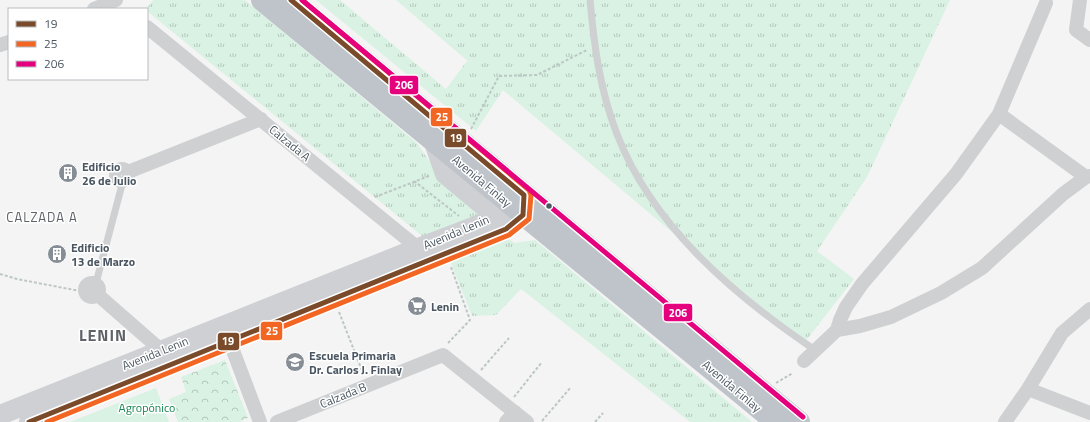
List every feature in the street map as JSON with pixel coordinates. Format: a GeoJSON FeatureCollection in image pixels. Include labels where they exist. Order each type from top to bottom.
{"type":"FeatureCollection","features":[{"type":"Feature","properties":{"kind":"highway","name":"Avenida Finlay"},"geometry":{"type":"LineString","coordinates":[[262,0],[433,140],[512,211],[776,422]]}},
{"type":"Feature","properties":{"kind":"highway","name":"Avenida Finlay"},"geometry":{"type":"LineString","coordinates":[[291,0],[512,211],[799,422]]}},
{"type":"Feature","properties":{"kind":"street"},"geometry":{"type":"LineString","coordinates":[[1080,0],[1076,30],[1090,40]]}},
{"type":"Feature","properties":{"kind":"street"},"geometry":{"type":"LineString","coordinates":[[804,361],[837,330],[846,307],[862,284],[956,174],[999,114],[1046,2]]}},
{"type":"Feature","properties":{"kind":"street"},"geometry":{"type":"LineString","coordinates":[[98,8],[119,3]]}},
{"type":"Feature","properties":{"kind":"street","name":"Calzada A"},"geometry":{"type":"LineString","coordinates":[[148,28],[362,202],[432,253]]}},
{"type":"Feature","properties":{"kind":"street"},"geometry":{"type":"LineString","coordinates":[[837,330],[860,326],[891,317],[941,293],[982,268],[1063,194],[1088,177],[999,114]]}},
{"type":"Feature","properties":{"kind":"street"},"geometry":{"type":"LineString","coordinates":[[125,177],[261,119]]}},
{"type":"Feature","properties":{"kind":"street"},"geometry":{"type":"LineString","coordinates":[[433,140],[446,174],[512,211]]}},
{"type":"Feature","properties":{"kind":"street","name":"Avenida Lenin"},"geometry":{"type":"LineString","coordinates":[[432,253],[481,224],[512,211]]}},
{"type":"Feature","properties":{"kind":"street","name":"Avenida Lenin"},"geometry":{"type":"LineString","coordinates":[[29,422],[226,333],[432,253],[512,211]]}},
{"type":"Feature","properties":{"kind":"street"},"geometry":{"type":"LineString","coordinates":[[93,290],[161,350]]}},
{"type":"Feature","properties":{"kind":"street"},"geometry":{"type":"LineString","coordinates":[[1005,422],[1028,389],[1062,333],[1090,309]]}},
{"type":"Feature","properties":{"kind":"street"},"geometry":{"type":"LineString","coordinates":[[226,333],[260,422]]}},
{"type":"Feature","properties":{"kind":"street","name":"Avenida Lenin"},"geometry":{"type":"LineString","coordinates":[[0,415],[161,350],[226,333]]}},
{"type":"Feature","properties":{"kind":"street","name":"Calzada B"},"geometry":{"type":"LineString","coordinates":[[277,422],[443,355],[511,417],[527,422]]}},
{"type":"Feature","properties":{"kind":"street"},"geometry":{"type":"LineString","coordinates":[[1028,389],[1090,413]]}},
{"type":"Feature","properties":{"kind":"lane"},"geometry":{"type":"LineString","coordinates":[[590,0],[595,46],[604,94],[617,134],[634,170],[653,200],[681,236],[721,279],[766,316],[815,350]]}},
{"type":"Feature","properties":{"kind":"lane"},"geometry":{"type":"LineString","coordinates":[[93,290],[125,177]]}},
{"type":"Feature","properties":{"kind":"path"},"geometry":{"type":"LineString","coordinates":[[469,133],[499,76],[537,75],[595,46]]}},
{"type":"Feature","properties":{"kind":"path"},"geometry":{"type":"LineString","coordinates":[[362,202],[444,170]]}},
{"type":"Feature","properties":{"kind":"path"},"geometry":{"type":"LineString","coordinates":[[414,181],[463,219]]}},
{"type":"Feature","properties":{"kind":"path"},"geometry":{"type":"LineString","coordinates":[[432,253],[470,320],[446,346]]}},
{"type":"Feature","properties":{"kind":"path"},"geometry":{"type":"LineString","coordinates":[[0,274],[16,279],[93,290]]}},
{"type":"Feature","properties":{"kind":"path"},"geometry":{"type":"LineString","coordinates":[[338,311],[367,385]]}},
{"type":"Feature","properties":{"kind":"path"},"geometry":{"type":"LineString","coordinates":[[480,372],[509,338]]}},
{"type":"Feature","properties":{"kind":"path"},"geometry":{"type":"LineString","coordinates":[[513,398],[542,362]]}},
{"type":"Feature","properties":{"kind":"path"},"geometry":{"type":"LineString","coordinates":[[542,421],[571,387]]}},
{"type":"Feature","properties":{"kind":"path"},"geometry":{"type":"LineString","coordinates":[[595,422],[603,413]]}},
{"type":"Feature","properties":{"kind":"green space"},"geometry":{"type":"Polygon","coordinates":[[[153,0],[245,0],[417,143],[440,177],[514,243],[535,240],[752,422],[690,422],[521,289],[496,315],[472,316],[449,258],[148,12],[147,8],[153,0]]]}},
{"type":"Feature","properties":{"kind":"green space"},"geometry":{"type":"Polygon","coordinates":[[[316,0],[340,0],[446,89],[467,61],[476,68],[396,0],[950,0],[867,177],[817,251],[854,279],[804,343],[503,90],[476,131],[316,0]]]}},
{"type":"Feature","properties":{"kind":"green space"},"geometry":{"type":"Polygon","coordinates":[[[225,360],[248,418],[239,422],[178,422],[169,399],[186,392],[181,377],[225,360]]]}},
{"type":"Feature","properties":{"kind":"green space","name":"Agropónico"},"geometry":{"type":"Polygon","coordinates":[[[156,388],[169,422],[70,422],[156,388]]]}},
{"type":"Feature","properties":{"kind":"transit line","name":"19"},"geometry":{"type":"LineString","coordinates":[[29,422],[506,229],[523,215],[524,195],[291,0]]}},
{"type":"Feature","properties":{"kind":"transit line","name":"25"},"geometry":{"type":"LineString","coordinates":[[47,422],[509,235],[529,219],[531,195],[529,190],[302,0]]}},
{"type":"Feature","properties":{"kind":"transit line","name":"206"},"geometry":{"type":"LineString","coordinates":[[302,0],[803,417]]}},
{"type":"Feature","properties":{"kind":"place","name":"Edificio 26 de Julio"},"geometry":{"type":"Point","coordinates":[68,173]}},
{"type":"Feature","properties":{"kind":"place","name":"Edificio 13 de Marzo"},"geometry":{"type":"Point","coordinates":[57,254]}},
{"type":"Feature","properties":{"kind":"place","name":"Lenin"},"geometry":{"type":"Point","coordinates":[417,306]}},
{"type":"Feature","properties":{"kind":"place","name":"Escuela Primaria Dr. Carlos J. Finlay"},"geometry":{"type":"Point","coordinates":[295,362]}},
{"type":"Feature","properties":{"kind":"district","name":"CALZADA A"},"geometry":{"type":"Point","coordinates":[42,217]}},
{"type":"Feature","properties":{"kind":"district","name":"LENIN"},"geometry":{"type":"Point","coordinates":[103,335]}}]}
